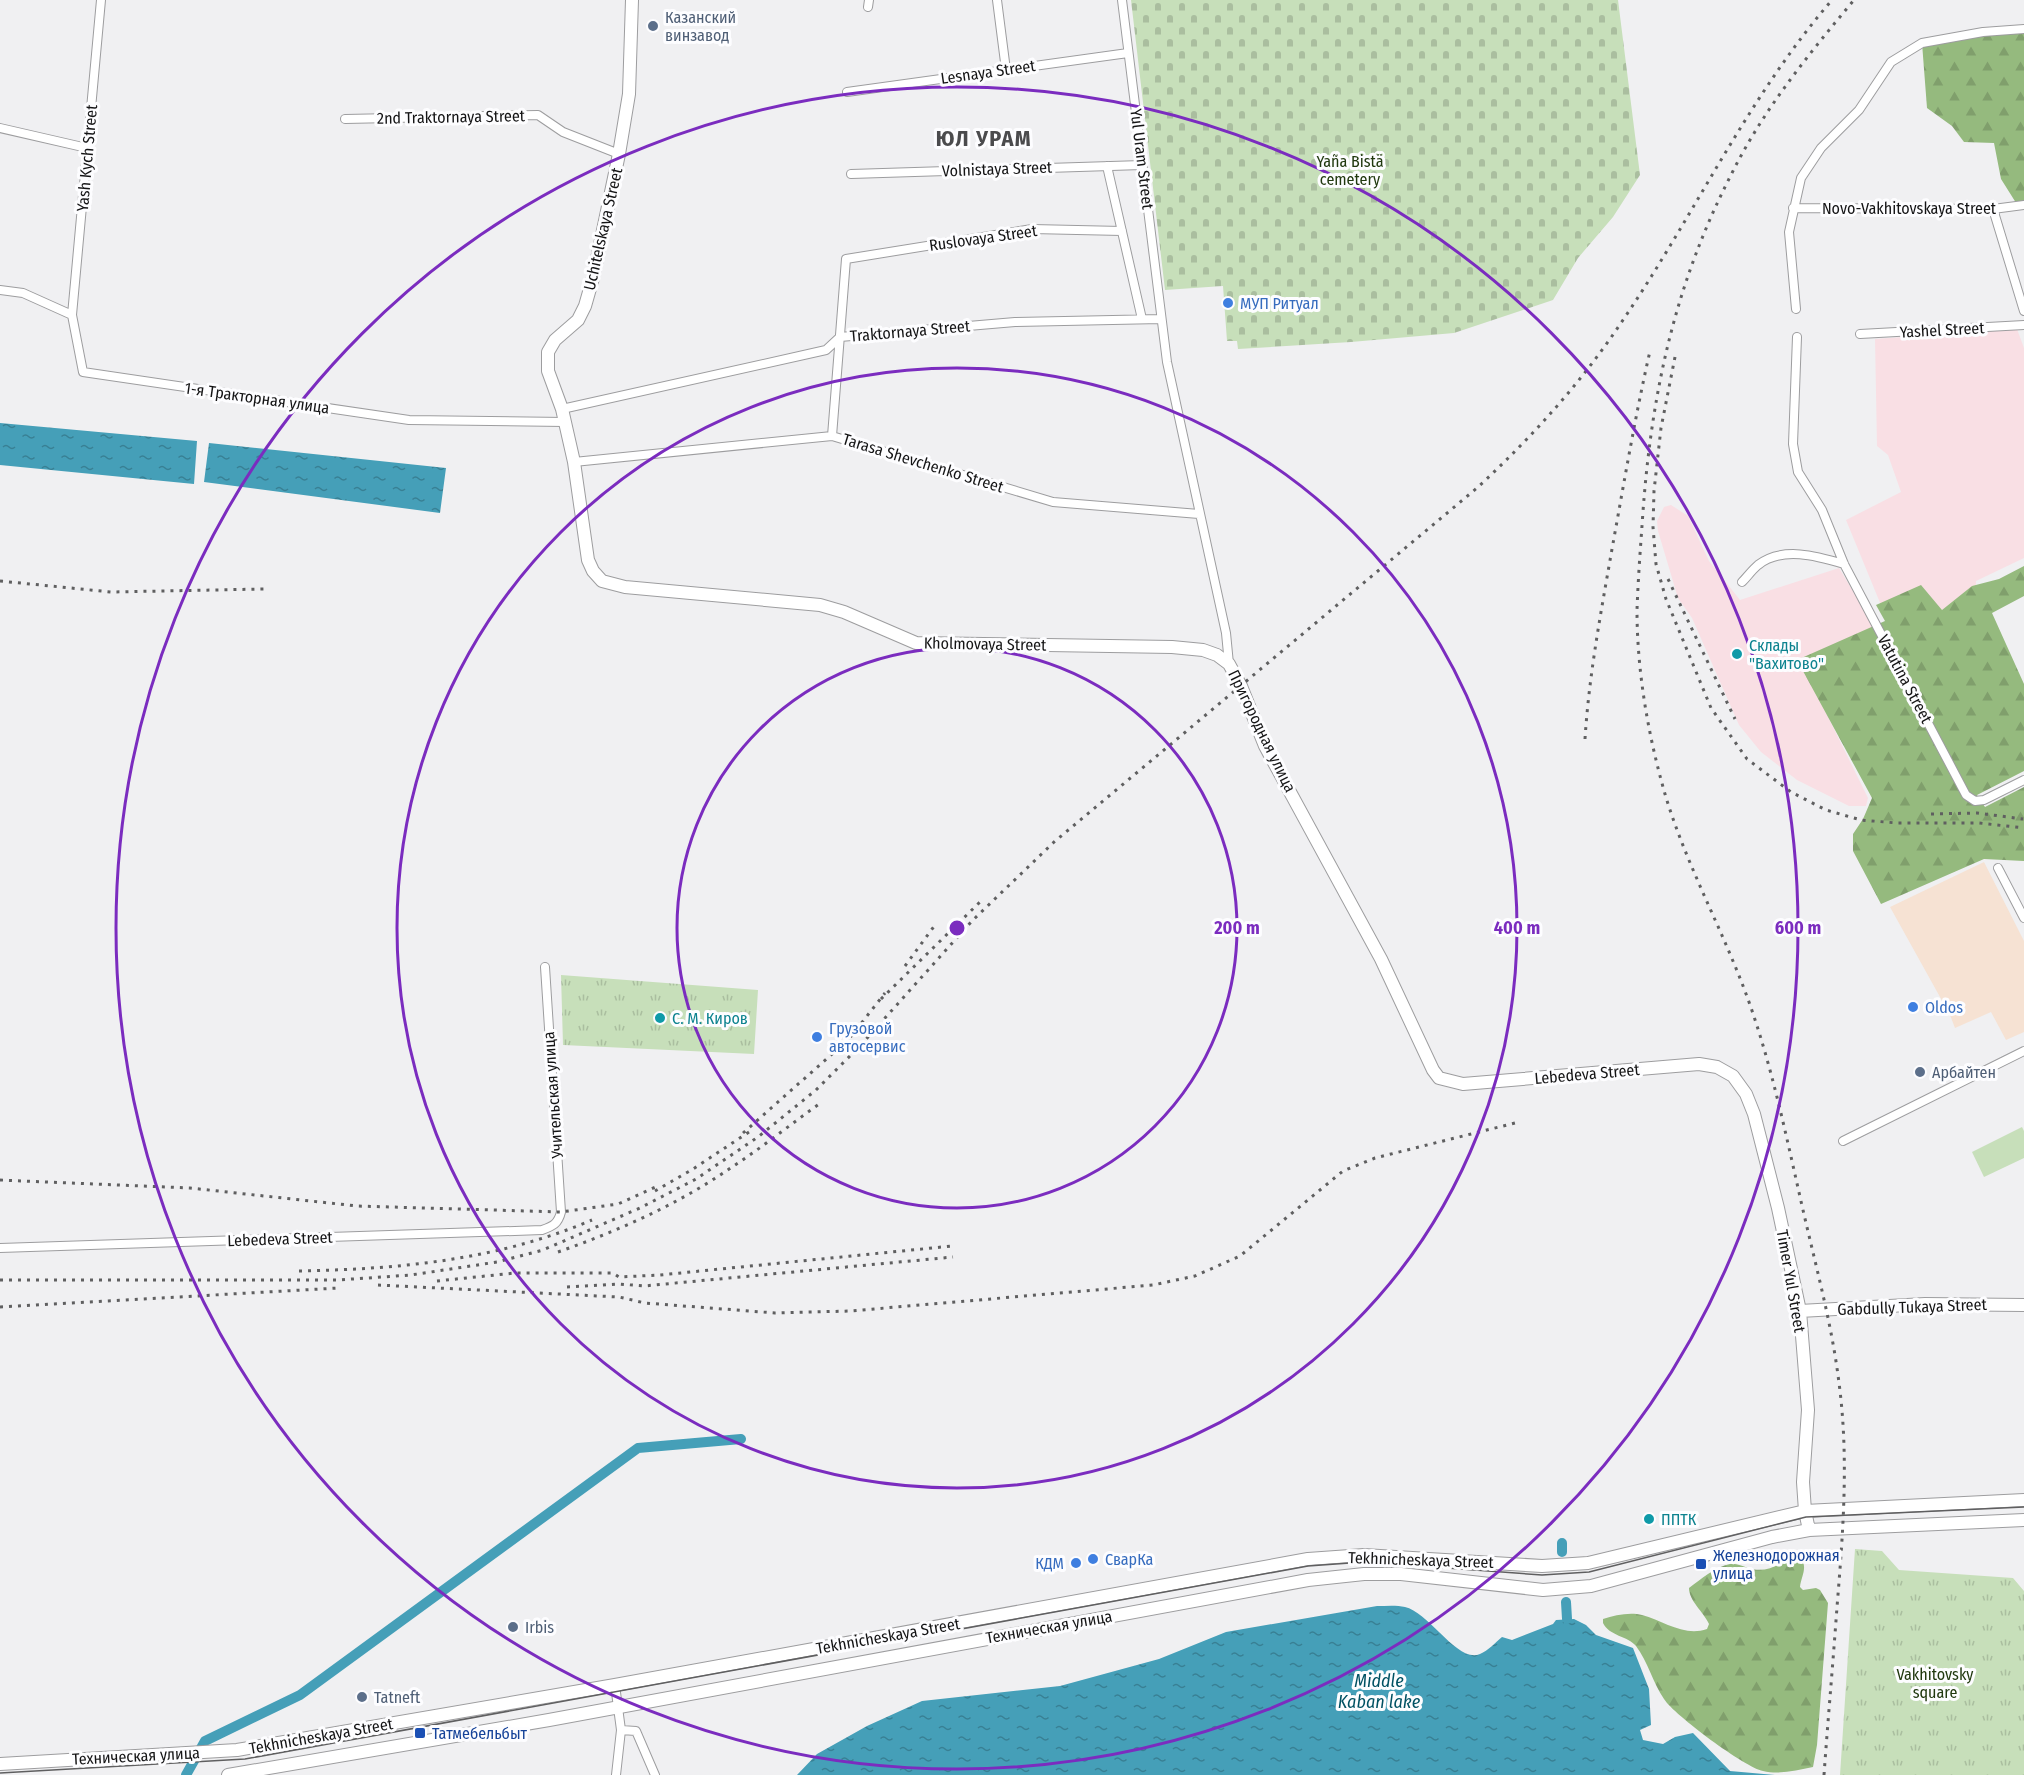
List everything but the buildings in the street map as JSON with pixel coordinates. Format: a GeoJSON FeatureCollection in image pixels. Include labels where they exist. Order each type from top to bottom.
{"type":"FeatureCollection","features":[{"type":"Feature","properties":{"kind":"main road","name":"Uchitelskaya Street"},"geometry":{"type":"LineString","coordinates":[[602,580],[593,571],[588,560],[574,462],[562,409],[548,371],[548,352],[555,340],[578,320],[585,306],[593,278],[629,94],[632,0]]}},
{"type":"Feature","properties":{"kind":"main road","name":"Kholmovaya Street"},"geometry":{"type":"LineString","coordinates":[[602,580],[625,586],[820,605],[844,612],[916,643],[1172,647],[1203,650],[1217,655],[1229,664]]}},
{"type":"Feature","properties":{"kind":"main road","name":"Пригородная улица"},"geometry":{"type":"LineString","coordinates":[[1229,664],[1241,686],[1265,746],[1382,959],[1433,1070],[1439,1078]]}},
{"type":"Feature","properties":{"kind":"main road","name":"Lebedeva Street"},"geometry":{"type":"LineString","coordinates":[[1439,1078],[1463,1084],[1699,1064],[1717,1067],[1733,1076]]}},
{"type":"Feature","properties":{"kind":"main road","name":"Timer Yul Street"},"geometry":{"type":"LineString","coordinates":[[1733,1076],[1746,1094],[1754,1114],[1778,1208],[1800,1311],[1808,1410],[1803,1482],[1809,1530]]}},
{"type":"Feature","properties":{"kind":"main road","name":"Gabdully Tukaya Street"},"geometry":{"type":"LineString","coordinates":[[1800,1311],[1925,1304],[2024,1305]]}},
{"type":"Feature","properties":{"kind":"main road"},"geometry":{"type":"LineString","coordinates":[[1805,1510],[2024,1500]]}},
{"type":"Feature","properties":{"kind":"main road","name":"Tekhnicheskaya Street"},"geometry":{"type":"LineString","coordinates":[[237,1750],[615,1685],[1308,1559],[1364,1555],[1542,1566],[1588,1563],[1805,1510]]}},
{"type":"Feature","properties":{"kind":"main road","name":"Техническая улица"},"geometry":{"type":"LineString","coordinates":[[228,1775],[618,1707],[1308,1580],[1364,1574],[1401,1574],[1542,1590],[1591,1586],[1772,1537],[1809,1530],[2024,1520]]}},
{"type":"Feature","properties":{"kind":"main road","name":"Техническая улица"},"geometry":{"type":"LineString","coordinates":[[2,1768],[237,1750]]}},
{"type":"Feature","properties":{"kind":"street","name":"Yash Kych Street"},"geometry":{"type":"LineString","coordinates":[[72,315],[101,0]]}},
{"type":"Feature","properties":{"kind":"street"},"geometry":{"type":"LineString","coordinates":[[996,0],[1006,70]]}},
{"type":"Feature","properties":{"kind":"street","name":"Yul Uram Street"},"geometry":{"type":"LineString","coordinates":[[1122,0],[1161,319]]}},
{"type":"Feature","properties":{"kind":"street"},"geometry":{"type":"LineString","coordinates":[[1796,309],[1789,232],[1802,178],[1821,148],[1859,110],[1891,62],[1922,43],[1983,32],[2024,29]]}},
{"type":"Feature","properties":{"kind":"street","name":"Lesnaya Street"},"geometry":{"type":"LineString","coordinates":[[847,92],[1128,53]]}},
{"type":"Feature","properties":{"kind":"street","name":"2nd Traktornaya Street"},"geometry":{"type":"LineString","coordinates":[[345,119],[538,115],[563,132],[619,154]]}},
{"type":"Feature","properties":{"kind":"street"},"geometry":{"type":"LineString","coordinates":[[0,128],[87,148]]}},
{"type":"Feature","properties":{"kind":"street","name":"Volnistaya Street"},"geometry":{"type":"LineString","coordinates":[[851,174],[1142,165]]}},
{"type":"Feature","properties":{"kind":"street"},"geometry":{"type":"LineString","coordinates":[[1107,166],[1142,319]]}},
{"type":"Feature","properties":{"kind":"street","name":"Novo-Vakhitovskaya Street"},"geometry":{"type":"LineString","coordinates":[[1793,208],[1993,209],[2024,206]]}},
{"type":"Feature","properties":{"kind":"street"},"geometry":{"type":"LineString","coordinates":[[1993,209],[2024,311]]}},
{"type":"Feature","properties":{"kind":"street","name":"Ruslovaya Street"},"geometry":{"type":"LineString","coordinates":[[840,337],[846,259],[1032,230],[1122,231]]}},
{"type":"Feature","properties":{"kind":"street"},"geometry":{"type":"LineString","coordinates":[[0,290],[23,292],[72,315]]}},
{"type":"Feature","properties":{"kind":"street","name":"1-я Тракторная улица"},"geometry":{"type":"LineString","coordinates":[[72,315],[83,372],[409,420],[565,422]]}},
{"type":"Feature","properties":{"kind":"street","name":"Traktornaya Street"},"geometry":{"type":"LineString","coordinates":[[562,409],[826,350],[840,337],[1016,322],[1161,319]]}},
{"type":"Feature","properties":{"kind":"street","name":"Пригородная улица"},"geometry":{"type":"LineString","coordinates":[[1161,319],[1167,362],[1227,633],[1229,664]]}},
{"type":"Feature","properties":{"kind":"street","name":"Yashel Street"},"geometry":{"type":"LineString","coordinates":[[1860,334],[2024,325]]}},
{"type":"Feature","properties":{"kind":"street"},"geometry":{"type":"LineString","coordinates":[[832,436],[840,337]]}},
{"type":"Feature","properties":{"kind":"street","name":"Vatutina Street"},"geometry":{"type":"LineString","coordinates":[[1797,337],[1793,444],[1798,472],[1822,510],[1844,564],[1966,795],[1975,801],[1984,800],[2024,780]]}},
{"type":"Feature","properties":{"kind":"street","name":"Tarasa Shevchenko Street"},"geometry":{"type":"LineString","coordinates":[[574,462],[832,436],[1053,502],[1199,514]]}},
{"type":"Feature","properties":{"kind":"street"},"geometry":{"type":"LineString","coordinates":[[1742,582],[1759,564],[1783,555],[1815,555],[1844,564]]}},
{"type":"Feature","properties":{"kind":"street"},"geometry":{"type":"LineString","coordinates":[[1998,868],[2024,918]]}},
{"type":"Feature","properties":{"kind":"street","name":"Учительская улица"},"geometry":{"type":"LineString","coordinates":[[545,967],[561,1212],[559,1222]]}},
{"type":"Feature","properties":{"kind":"street"},"geometry":{"type":"LineString","coordinates":[[1844,1141],[2024,1051]]}},
{"type":"Feature","properties":{"kind":"street","name":"Lebedeva Street"},"geometry":{"type":"LineString","coordinates":[[0,1248],[542,1230],[559,1222]]}},
{"type":"Feature","properties":{"kind":"street"},"geometry":{"type":"LineString","coordinates":[[615,1685],[621,1730],[616,1775]]}},
{"type":"Feature","properties":{"kind":"street"},"geometry":{"type":"LineString","coordinates":[[621,1730],[636,1731],[655,1775]]}},
{"type":"Feature","properties":{"kind":"shaded area"},"geometry":{"type":"Polygon","coordinates":[[[2017,329],[2024,348],[2024,558],[1976,581],[1976,592],[1938,612],[1883,610],[1846,520],[1901,492],[1888,455],[1877,446],[1875,339],[2017,329]]]}},
{"type":"Feature","properties":{"kind":"shaded area"},"geometry":{"type":"Polygon","coordinates":[[[1671,505],[1688,516],[1709,561],[1740,600],[1839,568],[1876,629],[1804,668],[1868,798],[1866,806],[1849,806],[1797,780],[1761,752],[1739,725],[1692,618],[1678,598],[1657,521],[1664,507],[1671,505]]]}},
{"type":"Feature","properties":{"kind":"shaded area"},"geometry":{"type":"Polygon","coordinates":[[[1984,862],[2024,941],[2024,1032],[2006,1040],[1991,1012],[1955,1028],[1890,907],[1984,862]]]}},
{"type":"Feature","properties":{"kind":"green space","name":"Yaña Bistä cemetery"},"geometry":{"type":"Polygon","coordinates":[[[1131,0],[1618,0],[1640,175],[1613,217],[1578,258],[1553,300],[1454,333],[1238,349],[1237,341],[1227,341],[1223,286],[1165,290],[1131,0]]]}},
{"type":"Feature","properties":{"kind":"green space"},"geometry":{"type":"Polygon","coordinates":[[[2024,32],[2024,205],[2018,206],[2001,179],[1994,143],[1964,142],[1952,126],[1927,108],[1922,43],[2024,32]]]}},
{"type":"Feature","properties":{"kind":"green space"},"geometry":{"type":"Polygon","coordinates":[[[2024,566],[2024,596],[1992,613],[2024,684],[2024,771],[1977,795],[1985,807],[2024,787],[2024,861],[1984,859],[1881,904],[1853,851],[1853,834],[1863,819],[1872,798],[1797,660],[1885,621],[1876,605],[1921,585],[1942,610],[1972,586],[1999,579],[2024,566]]]}},
{"type":"Feature","properties":{"kind":"green space"},"geometry":{"type":"Polygon","coordinates":[[[561,975],[758,990],[754,1054],[563,1045],[561,975]]]}},
{"type":"Feature","properties":{"kind":"green space"},"geometry":{"type":"Polygon","coordinates":[[[2022,1127],[2024,1158],[1984,1177],[1972,1152],[2022,1127]]]}},
{"type":"Feature","properties":{"kind":"green space","name":"Vakhitovsky square"},"geometry":{"type":"Polygon","coordinates":[[[1855,1549],[1882,1551],[1899,1570],[2013,1578],[2024,1591],[2024,1775],[1840,1775],[1855,1549]]]}},
{"type":"Feature","properties":{"kind":"green space"},"geometry":{"type":"Polygon","coordinates":[[[1788,1559],[1801,1559],[1803,1562],[1804,1569],[1800,1587],[1803,1590],[1816,1588],[1820,1590],[1828,1603],[1817,1745],[1813,1767],[1788,1772],[1769,1772],[1754,1768],[1742,1761],[1711,1740],[1670,1707],[1636,1646],[1610,1631],[1603,1623],[1603,1619],[1622,1614],[1637,1614],[1682,1630],[1707,1629],[1709,1624],[1691,1597],[1689,1588],[1708,1574],[1730,1564],[1764,1569],[1774,1567],[1788,1559]]]}},
{"type":"Feature","properties":{"kind":"water"},"geometry":{"type":"Polygon","coordinates":[[[0,423],[197,441],[194,484],[0,465],[0,423]]]}},
{"type":"Feature","properties":{"kind":"water"},"geometry":{"type":"Polygon","coordinates":[[[209,443],[446,468],[440,513],[204,482],[209,443]]]}},
{"type":"Feature","properties":{"kind":"water","name":"Middle Kaban lake"},"geometry":{"type":"Polygon","coordinates":[[[1377,1606],[1402,1606],[1414,1611],[1462,1652],[1471,1655],[1483,1653],[1502,1637],[1512,1640],[1553,1624],[1556,1620],[1574,1619],[1586,1625],[1596,1635],[1633,1648],[1649,1689],[1651,1725],[1640,1730],[1643,1740],[1663,1744],[1675,1737],[1693,1733],[1730,1771],[1775,1775],[797,1775],[817,1754],[867,1726],[922,1701],[1060,1686],[1159,1659],[1226,1632],[1377,1606]]]}},
{"type":"Feature","properties":{"kind":"waterway"},"geometry":{"type":"LineString","coordinates":[[186,1775],[205,1741],[300,1695],[638,1448],[741,1439]]}},
{"type":"Feature","properties":{"kind":"waterway"},"geometry":{"type":"LineString","coordinates":[[1562,1543],[1562,1552]]}},
{"type":"Feature","properties":{"kind":"waterway"},"geometry":{"type":"LineString","coordinates":[[1566,1602],[1567,1619]]}},
{"type":"Feature","properties":{"kind":"tram line"},"geometry":{"type":"LineString","coordinates":[[0,1773],[245,1759],[1308,1566],[1364,1562],[1542,1575],[1589,1572],[1806,1517],[2024,1507]]}},
{"type":"Feature","properties":{"kind":"railway"},"geometry":{"type":"LineString","coordinates":[[0,1280],[338,1280],[411,1275],[497,1262],[543,1250],[640,1208],[696,1179],[758,1137],[816,1090],[859,1047],[972,921],[1054,842],[1477,488],[1537,429],[1590,366],[1623,320],[1774,76],[1832,0]]}},
{"type":"Feature","properties":{"kind":"railway"},"geometry":{"type":"LineString","coordinates":[[1824,1775],[1844,1495],[1844,1439],[1836,1361],[1779,1105],[1765,1053],[1739,976],[1683,847],[1659,772],[1641,679],[1637,610],[1651,434],[1658,389],[1679,302],[1711,217],[1757,128],[1803,62],[1854,0]]}},
{"type":"Feature","properties":{"kind":"railway"},"geometry":{"type":"LineString","coordinates":[[1585,739],[1589,691],[1600,620],[1639,400],[1650,351]]}},
{"type":"Feature","properties":{"kind":"railway"},"geometry":{"type":"LineString","coordinates":[[1675,357],[1661,428],[1654,491],[1653,527],[1656,564],[1666,599],[1711,708],[1747,759],[1791,792],[1826,810],[1861,820],[1897,823],[1979,823],[2024,828]]}},
{"type":"Feature","properties":{"kind":"railway"},"geometry":{"type":"LineString","coordinates":[[1668,579],[1735,719]]}},
{"type":"Feature","properties":{"kind":"railway"},"geometry":{"type":"LineString","coordinates":[[0,581],[111,592],[264,589]]}},
{"type":"Feature","properties":{"kind":"railway"},"geometry":{"type":"LineString","coordinates":[[1931,814],[1977,813],[2023,819]]}},
{"type":"Feature","properties":{"kind":"railway"},"geometry":{"type":"LineString","coordinates":[[881,999],[982,900]]}},
{"type":"Feature","properties":{"kind":"railway"},"geometry":{"type":"LineString","coordinates":[[905,966],[935,925]]}},
{"type":"Feature","properties":{"kind":"railway"},"geometry":{"type":"LineString","coordinates":[[743,1133],[849,1039],[885,993]]}},
{"type":"Feature","properties":{"kind":"railway"},"geometry":{"type":"LineString","coordinates":[[558,1252],[625,1226],[691,1193],[744,1159],[822,1102]]}},
{"type":"Feature","properties":{"kind":"railway"},"geometry":{"type":"LineString","coordinates":[[378,1285],[619,1297],[645,1303],[775,1313],[850,1311],[1153,1285],[1195,1276],[1240,1256],[1343,1171],[1375,1158],[1519,1122]]}},
{"type":"Feature","properties":{"kind":"railway"},"geometry":{"type":"LineString","coordinates":[[655,1191],[752,1130]]}},
{"type":"Feature","properties":{"kind":"railway"},"geometry":{"type":"LineString","coordinates":[[0,1180],[190,1188],[357,1206],[561,1212],[618,1204],[660,1185]]}},
{"type":"Feature","properties":{"kind":"railway"},"geometry":{"type":"LineString","coordinates":[[299,1271],[375,1268],[448,1260],[521,1245],[592,1220]]}},
{"type":"Feature","properties":{"kind":"railway"},"geometry":{"type":"LineString","coordinates":[[437,1281],[515,1273],[613,1273],[619,1277],[660,1275],[952,1246]]}},
{"type":"Feature","properties":{"kind":"railway"},"geometry":{"type":"LineString","coordinates":[[567,1287],[619,1284],[644,1286],[953,1257]]}},
{"type":"Feature","properties":{"kind":"railway"},"geometry":{"type":"LineString","coordinates":[[0,1307],[338,1288]]}},
{"type":"Feature","properties":{"kind":"place","name":"Казанский винзавод"},"geometry":{"type":"Point","coordinates":[653,26]}},
{"type":"Feature","properties":{"kind":"place","name":"МУП Ритуал"},"geometry":{"type":"Point","coordinates":[1228,303]}},
{"type":"Feature","properties":{"kind":"place","name":"Склады \"Вахитово\""},"geometry":{"type":"Point","coordinates":[1737,654]}},
{"type":"Feature","properties":{"kind":"place","name":"Oldos"},"geometry":{"type":"Point","coordinates":[1913,1007]}},
{"type":"Feature","properties":{"kind":"place","name":"С. М. Киров"},"geometry":{"type":"Point","coordinates":[660,1018]}},
{"type":"Feature","properties":{"kind":"place","name":"Грузовой автосервис"},"geometry":{"type":"Point","coordinates":[817,1037]}},
{"type":"Feature","properties":{"kind":"place","name":"Арбайтен"},"geometry":{"type":"Point","coordinates":[1920,1072]}},
{"type":"Feature","properties":{"kind":"place","name":"ППТК"},"geometry":{"type":"Point","coordinates":[1649,1519]}},
{"type":"Feature","properties":{"kind":"place","name":"СварКа"},"geometry":{"type":"Point","coordinates":[1093,1559]}},
{"type":"Feature","properties":{"kind":"place","name":"КДМ"},"geometry":{"type":"Point","coordinates":[1076,1563]}},
{"type":"Feature","properties":{"kind":"place","name":"Железнодорожная улица"},"geometry":{"type":"Point","coordinates":[1701,1564]}},
{"type":"Feature","properties":{"kind":"place","name":"Irbis"},"geometry":{"type":"Point","coordinates":[513,1627]}},
{"type":"Feature","properties":{"kind":"place","name":"Tatneft"},"geometry":{"type":"Point","coordinates":[362,1697]}},
{"type":"Feature","properties":{"kind":"place","name":"Татмебельбыт"},"geometry":{"type":"Point","coordinates":[420,1733]}},
{"type":"Feature","properties":{"kind":"district","name":"ЮЛ УРАМ"},"geometry":{"type":"Point","coordinates":[984,138]}}]}
